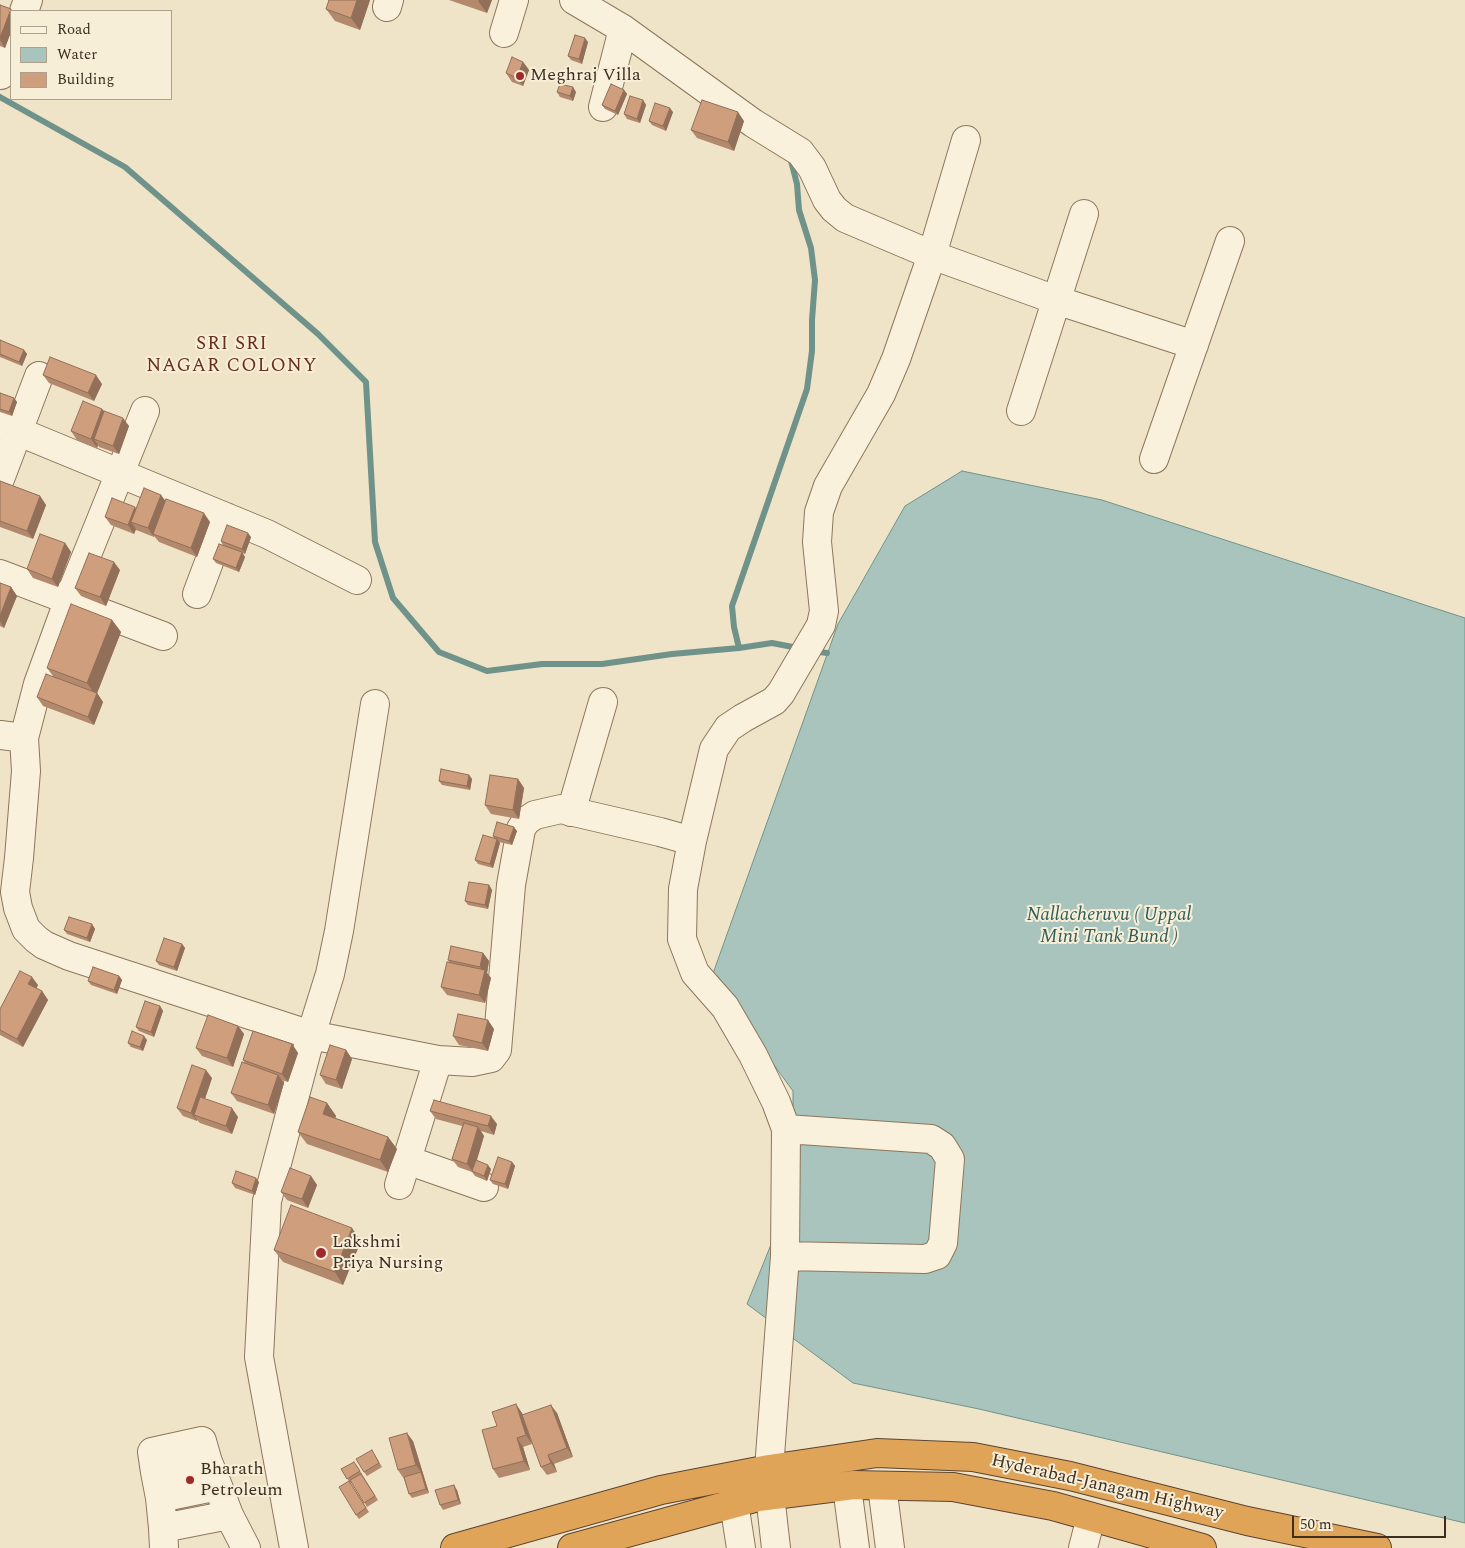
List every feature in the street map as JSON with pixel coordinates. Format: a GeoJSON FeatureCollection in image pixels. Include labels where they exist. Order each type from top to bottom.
{"type":"FeatureCollection","features":[{"type":"Feature","properties":{"kind":"highway","name":"Hyderabad-Janagam Highway"},"geometry":{"type":"LineString","coordinates":[[572,1548],[599,1544],[758,1496],[769,1482],[877,1453],[973,1458],[1070,1476],[1247,1521],[1377,1548]]}},
{"type":"Feature","properties":{"kind":"highway","name":"Hyderabad-Janagam Highway"},"geometry":{"type":"LineString","coordinates":[[455,1548],[661,1490],[769,1482],[847,1486],[953,1487],[1053,1506],[1091,1516],[1148,1541],[1188,1546]]}},
{"type":"Feature","properties":{"kind":"street"},"geometry":{"type":"LineString","coordinates":[[504,33],[514,0]]}},
{"type":"Feature","properties":{"kind":"street"},"geometry":{"type":"LineString","coordinates":[[574,0],[623,29],[753,123],[800,152],[812,168],[827,200],[845,218],[932,255],[1056,300],[1194,345]]}},
{"type":"Feature","properties":{"kind":"street"},"geometry":{"type":"LineString","coordinates":[[603,107],[623,29]]}},
{"type":"Feature","properties":{"kind":"street"},"geometry":{"type":"LineString","coordinates":[[1,75],[10,49]]}},
{"type":"Feature","properties":{"kind":"street"},"geometry":{"type":"LineString","coordinates":[[776,1548],[769,1482],[785,1256],[786,1129],[776,1102],[753,1055],[725,1007],[695,973],[682,939],[683,890],[692,841],[714,749],[728,728],[774,701],[781,693],[821,625],[824,611],[817,542],[819,512],[828,486],[881,394],[896,358],[932,255],[966,140]]}},
{"type":"Feature","properties":{"kind":"street"},"geometry":{"type":"LineString","coordinates":[[1020,411],[1084,214]]}},
{"type":"Feature","properties":{"kind":"street"},"geometry":{"type":"LineString","coordinates":[[1154,459],[1230,241]]}},
{"type":"Feature","properties":{"kind":"street"},"geometry":{"type":"LineString","coordinates":[[0,479],[10,428],[39,376]]}},
{"type":"Feature","properties":{"kind":"street"},"geometry":{"type":"LineString","coordinates":[[145,411],[68,599],[38,684],[12,736],[26,771],[15,892],[18,908],[26,929],[36,940],[69,956],[311,1034],[438,1060],[472,1062],[491,1058],[497,1050],[510,885],[521,829],[526,821],[535,815],[561,809],[692,841]]}},
{"type":"Feature","properties":{"kind":"street"},"geometry":{"type":"LineString","coordinates":[[10,428],[267,534],[357,580]]}},
{"type":"Feature","properties":{"kind":"street"},"geometry":{"type":"LineString","coordinates":[[197,594],[226,517]]}},
{"type":"Feature","properties":{"kind":"street"},"geometry":{"type":"LineString","coordinates":[[0,574],[163,636]]}},
{"type":"Feature","properties":{"kind":"street"},"geometry":{"type":"LineString","coordinates":[[571,812],[603,702]]}},
{"type":"Feature","properties":{"kind":"street"},"geometry":{"type":"LineString","coordinates":[[294,1548],[259,1357],[267,1201],[311,1034],[330,974],[339,931],[375,704]]}},
{"type":"Feature","properties":{"kind":"street"},"geometry":{"type":"LineString","coordinates":[[438,1060],[403,1172],[484,1187]]}},
{"type":"Feature","properties":{"kind":"street"},"geometry":{"type":"LineString","coordinates":[[785,1256],[925,1259],[937,1255],[943,1243],[950,1159],[942,1146],[931,1139],[786,1129]]}},
{"type":"Feature","properties":{"kind":"street"},"geometry":{"type":"LineString","coordinates":[[229,1515],[164,1538],[152,1452],[202,1441],[229,1515],[246,1548]]}},
{"type":"Feature","properties":{"kind":"street"},"geometry":{"type":"LineString","coordinates":[[157,1485],[213,1474]]}},
{"type":"Feature","properties":{"kind":"street"},"geometry":{"type":"LineString","coordinates":[[847,1486],[855,1548]]}},
{"type":"Feature","properties":{"kind":"street"},"geometry":{"type":"LineString","coordinates":[[882,1486],[890,1548]]}},
{"type":"Feature","properties":{"kind":"street"},"geometry":{"type":"LineString","coordinates":[[734,1503],[741,1548]]}},
{"type":"Feature","properties":{"kind":"street"},"geometry":{"type":"LineString","coordinates":[[1083,1548],[1091,1516]]}},
{"type":"Feature","properties":{"kind":"water","name":"Nallacheruvu ( Uppal Mini Tank Bund )"},"geometry":{"type":"Polygon","coordinates":[[[962,471],[1102,500],[1465,618],[1465,1523],[979,1409],[853,1383],[747,1304],[793,1190],[793,1091],[711,979],[838,624],[905,506],[962,471]]]}},
{"type":"Feature","properties":{"kind":"building"},"geometry":{"type":"Polygon","coordinates":[[[329,0],[357,0],[351,18],[326,9],[329,0]]]}},
{"type":"Feature","properties":{"kind":"building"},"geometry":{"type":"Polygon","coordinates":[[[0,5],[11,9],[0,38],[0,5]]]}},
{"type":"Feature","properties":{"kind":"building"},"geometry":{"type":"Polygon","coordinates":[[[575,35],[585,38],[579,59],[568,56],[575,35]]]}},
{"type":"Feature","properties":{"kind":"building"},"geometry":{"type":"Polygon","coordinates":[[[512,57],[523,62],[517,78],[506,73],[512,57]]]}},
{"type":"Feature","properties":{"kind":"building"},"geometry":{"type":"Polygon","coordinates":[[[560,84],[573,87],[570,96],[557,92],[560,84]]]}},
{"type":"Feature","properties":{"kind":"building"},"geometry":{"type":"Polygon","coordinates":[[[611,84],[624,90],[615,111],[602,105],[611,84]]]}},
{"type":"Feature","properties":{"kind":"building"},"geometry":{"type":"Polygon","coordinates":[[[630,96],[643,100],[637,119],[624,114],[630,96]]]}},
{"type":"Feature","properties":{"kind":"building"},"geometry":{"type":"Polygon","coordinates":[[[702,100],[738,112],[728,142],[691,130],[702,100]]]}},
{"type":"Feature","properties":{"kind":"building"},"geometry":{"type":"Polygon","coordinates":[[[655,103],[670,108],[663,126],[649,121],[655,103]]]}},
{"type":"Feature","properties":{"kind":"building"},"geometry":{"type":"Polygon","coordinates":[[[0,340],[24,350],[19,362],[0,354],[0,340]]]}},
{"type":"Feature","properties":{"kind":"building"},"geometry":{"type":"Polygon","coordinates":[[[50,357],[96,375],[88,393],[43,375],[50,357]]]}},
{"type":"Feature","properties":{"kind":"building"},"geometry":{"type":"Polygon","coordinates":[[[0,393],[14,398],[9,412],[0,409],[0,393]]]}},
{"type":"Feature","properties":{"kind":"building"},"geometry":{"type":"Polygon","coordinates":[[[83,401],[102,409],[91,439],[71,431],[83,401]]]}},
{"type":"Feature","properties":{"kind":"building"},"geometry":{"type":"Polygon","coordinates":[[[104,411],[123,418],[113,446],[94,439],[104,411]]]}},
{"type":"Feature","properties":{"kind":"building"},"geometry":{"type":"Polygon","coordinates":[[[0,481],[40,496],[27,531],[0,521],[0,481]]]}},
{"type":"Feature","properties":{"kind":"building"},"geometry":{"type":"Polygon","coordinates":[[[144,488],[161,495],[148,528],[131,522],[144,488]]]}},
{"type":"Feature","properties":{"kind":"building"},"geometry":{"type":"Polygon","coordinates":[[[112,498],[135,507],[128,525],[105,517],[112,498]]]}},
{"type":"Feature","properties":{"kind":"building"},"geometry":{"type":"Polygon","coordinates":[[[166,499],[204,513],[191,548],[153,534],[166,499]]]}},
{"type":"Feature","properties":{"kind":"building"},"geometry":{"type":"Polygon","coordinates":[[[227,525],[248,533],[242,549],[221,541],[227,525]]]}},
{"type":"Feature","properties":{"kind":"building"},"geometry":{"type":"Polygon","coordinates":[[[40,534],[65,543],[52,579],[27,569],[40,534]]]}},
{"type":"Feature","properties":{"kind":"building"},"geometry":{"type":"Polygon","coordinates":[[[219,544],[242,552],[236,568],[213,559],[219,544]]]}},
{"type":"Feature","properties":{"kind":"building"},"geometry":{"type":"Polygon","coordinates":[[[89,553],[114,562],[100,597],[75,588],[89,553]]]}},
{"type":"Feature","properties":{"kind":"building"},"geometry":{"type":"Polygon","coordinates":[[[0,583],[11,587],[0,616],[0,583]]]}},
{"type":"Feature","properties":{"kind":"building"},"geometry":{"type":"Polygon","coordinates":[[[71,604],[112,620],[87,683],[47,668],[71,604]]]}},
{"type":"Feature","properties":{"kind":"building"},"geometry":{"type":"Polygon","coordinates":[[[46,674],[97,693],[88,717],[37,697],[46,674]]]}},
{"type":"Feature","properties":{"kind":"building"},"geometry":{"type":"Polygon","coordinates":[[[441,769],[469,775],[467,786],[439,781],[441,769]]]}},
{"type":"Feature","properties":{"kind":"building"},"geometry":{"type":"Polygon","coordinates":[[[490,775],[518,779],[513,810],[485,805],[490,775]]]}},
{"type":"Feature","properties":{"kind":"building"},"geometry":{"type":"Polygon","coordinates":[[[497,822],[514,827],[509,841],[493,836],[497,822]]]}},
{"type":"Feature","properties":{"kind":"building"},"geometry":{"type":"Polygon","coordinates":[[[483,835],[497,839],[490,864],[475,860],[483,835]]]}},
{"type":"Feature","properties":{"kind":"building"},"geometry":{"type":"Polygon","coordinates":[[[469,882],[489,885],[485,905],[465,901],[469,882]]]}},
{"type":"Feature","properties":{"kind":"building"},"geometry":{"type":"Polygon","coordinates":[[[69,917],[92,924],[87,938],[64,930],[69,917]]]}},
{"type":"Feature","properties":{"kind":"building"},"geometry":{"type":"Polygon","coordinates":[[[164,938],[182,944],[174,967],[156,961],[164,938]]]}},
{"type":"Feature","properties":{"kind":"building"},"geometry":{"type":"Polygon","coordinates":[[[451,946],[483,953],[480,967],[448,960],[451,946]]]}},
{"type":"Feature","properties":{"kind":"building"},"geometry":{"type":"Polygon","coordinates":[[[447,962],[485,970],[479,995],[441,987],[447,962]]]}},
{"type":"Feature","properties":{"kind":"building"},"geometry":{"type":"Polygon","coordinates":[[[93,967],[119,976],[114,990],[88,981],[93,967]]]}},
{"type":"Feature","properties":{"kind":"building"},"geometry":{"type":"Polygon","coordinates":[[[20,971],[32,977],[28,984],[42,991],[17,1039],[0,1030],[0,1009],[20,971]]]}},
{"type":"Feature","properties":{"kind":"building"},"geometry":{"type":"Polygon","coordinates":[[[145,1001],[160,1006],[151,1032],[136,1027],[145,1001]]]}},
{"type":"Feature","properties":{"kind":"building"},"geometry":{"type":"Polygon","coordinates":[[[458,1014],[488,1020],[482,1043],[453,1036],[458,1014]]]}},
{"type":"Feature","properties":{"kind":"building"},"geometry":{"type":"Polygon","coordinates":[[[208,1015],[238,1026],[227,1058],[196,1048],[208,1015]]]}},
{"type":"Feature","properties":{"kind":"building"},"geometry":{"type":"Polygon","coordinates":[[[132,1031],[144,1036],[140,1047],[128,1043],[132,1031]]]}},
{"type":"Feature","properties":{"kind":"building"},"geometry":{"type":"Polygon","coordinates":[[[253,1031],[292,1044],[282,1074],[243,1060],[253,1031]]]}},
{"type":"Feature","properties":{"kind":"building"},"geometry":{"type":"Polygon","coordinates":[[[330,1045],[346,1050],[336,1080],[320,1075],[330,1045]]]}},
{"type":"Feature","properties":{"kind":"building"},"geometry":{"type":"Polygon","coordinates":[[[242,1062],[278,1075],[268,1105],[231,1093],[242,1062]]]}},
{"type":"Feature","properties":{"kind":"building"},"geometry":{"type":"Polygon","coordinates":[[[192,1065],[206,1070],[191,1113],[177,1108],[192,1065]]]}},
{"type":"Feature","properties":{"kind":"building"},"geometry":{"type":"Polygon","coordinates":[[[200,1097],[232,1108],[226,1126],[194,1115],[200,1097]]]}},
{"type":"Feature","properties":{"kind":"building"},"geometry":{"type":"Polygon","coordinates":[[[310,1097],[327,1103],[323,1114],[388,1137],[380,1160],[298,1132],[310,1097]]]}},
{"type":"Feature","properties":{"kind":"building"},"geometry":{"type":"Polygon","coordinates":[[[434,1100],[491,1116],[488,1126],[430,1111],[434,1100]]]}},
{"type":"Feature","properties":{"kind":"building"},"geometry":{"type":"Polygon","coordinates":[[[464,1123],[478,1127],[467,1164],[452,1159],[464,1123]]]}},
{"type":"Feature","properties":{"kind":"building"},"geometry":{"type":"Polygon","coordinates":[[[498,1157],[512,1162],[505,1184],[490,1180],[498,1157]]]}},
{"type":"Feature","properties":{"kind":"building"},"geometry":{"type":"Polygon","coordinates":[[[476,1160],[488,1165],[484,1176],[472,1171],[476,1160]]]}},
{"type":"Feature","properties":{"kind":"building"},"geometry":{"type":"Polygon","coordinates":[[[290,1168],[311,1176],[302,1199],[281,1192],[290,1168]]]}},
{"type":"Feature","properties":{"kind":"building"},"geometry":{"type":"Polygon","coordinates":[[[236,1171],[256,1178],[252,1191],[232,1183],[236,1171]]]}},
{"type":"Feature","properties":{"kind":"building"},"geometry":{"type":"Polygon","coordinates":[[[291,1205],[352,1228],[335,1272],[274,1250],[291,1205]]]}},
{"type":"Feature","properties":{"kind":"building"},"geometry":{"type":"Polygon","coordinates":[[[516,1404],[526,1435],[517,1438],[524,1461],[493,1469],[482,1430],[497,1426],[492,1412],[516,1404]]]}},
{"type":"Feature","properties":{"kind":"building"},"geometry":{"type":"Polygon","coordinates":[[[551,1405],[567,1448],[548,1455],[551,1463],[541,1467],[522,1415],[551,1405]]]}},
{"type":"Feature","properties":{"kind":"building"},"geometry":{"type":"Polygon","coordinates":[[[407,1433],[416,1465],[398,1470],[389,1438],[407,1433]]]}},
{"type":"Feature","properties":{"kind":"building"},"geometry":{"type":"Polygon","coordinates":[[[372,1450],[379,1463],[364,1472],[356,1459],[372,1450]]]}},
{"type":"Feature","properties":{"kind":"building"},"geometry":{"type":"Polygon","coordinates":[[[354,1462],[360,1471],[347,1479],[341,1469],[354,1462]]]}},
{"type":"Feature","properties":{"kind":"building"},"geometry":{"type":"Polygon","coordinates":[[[421,1472],[426,1489],[409,1494],[404,1477],[421,1472]]]}},
{"type":"Feature","properties":{"kind":"building"},"geometry":{"type":"Polygon","coordinates":[[[361,1474],[375,1496],[364,1503],[350,1480],[361,1474]]]}},
{"type":"Feature","properties":{"kind":"building"},"geometry":{"type":"Polygon","coordinates":[[[349,1481],[366,1508],[356,1515],[339,1487],[349,1481]]]}},
{"type":"Feature","properties":{"kind":"building"},"geometry":{"type":"Polygon","coordinates":[[[454,1485],[458,1500],[440,1505],[435,1490],[454,1485]]]}},
{"type":"Feature","properties":{"kind":"waterway"},"geometry":{"type":"LineString","coordinates":[[0,97],[125,167],[318,334],[366,382],[375,542],[393,598],[439,652],[487,671],[542,664],[602,664],[672,654],[739,648]]}},
{"type":"Feature","properties":{"kind":"waterway"},"geometry":{"type":"LineString","coordinates":[[790,157],[797,184],[799,210],[811,248],[815,280],[812,351],[807,389],[732,606],[739,648],[772,643],[798,648]]}},
{"type":"Feature","properties":{"kind":"waterway"},"geometry":{"type":"LineString","coordinates":[[813,651],[827,653]]}},
{"type":"Feature","properties":{"kind":"place","name":"Meghraj Villa"},"geometry":{"type":"Point","coordinates":[520,76]}},
{"type":"Feature","properties":{"kind":"place","name":"Lakshmi Priya Nursing"},"geometry":{"type":"Point","coordinates":[321,1253]}},
{"type":"Feature","properties":{"kind":"place","name":"Bharath Petroleum"},"geometry":{"type":"Point","coordinates":[190,1480]}},
{"type":"Feature","properties":{"kind":"district","name":"SRI SRI NAGAR COLONY"},"geometry":{"type":"Point","coordinates":[232,356]}}]}
